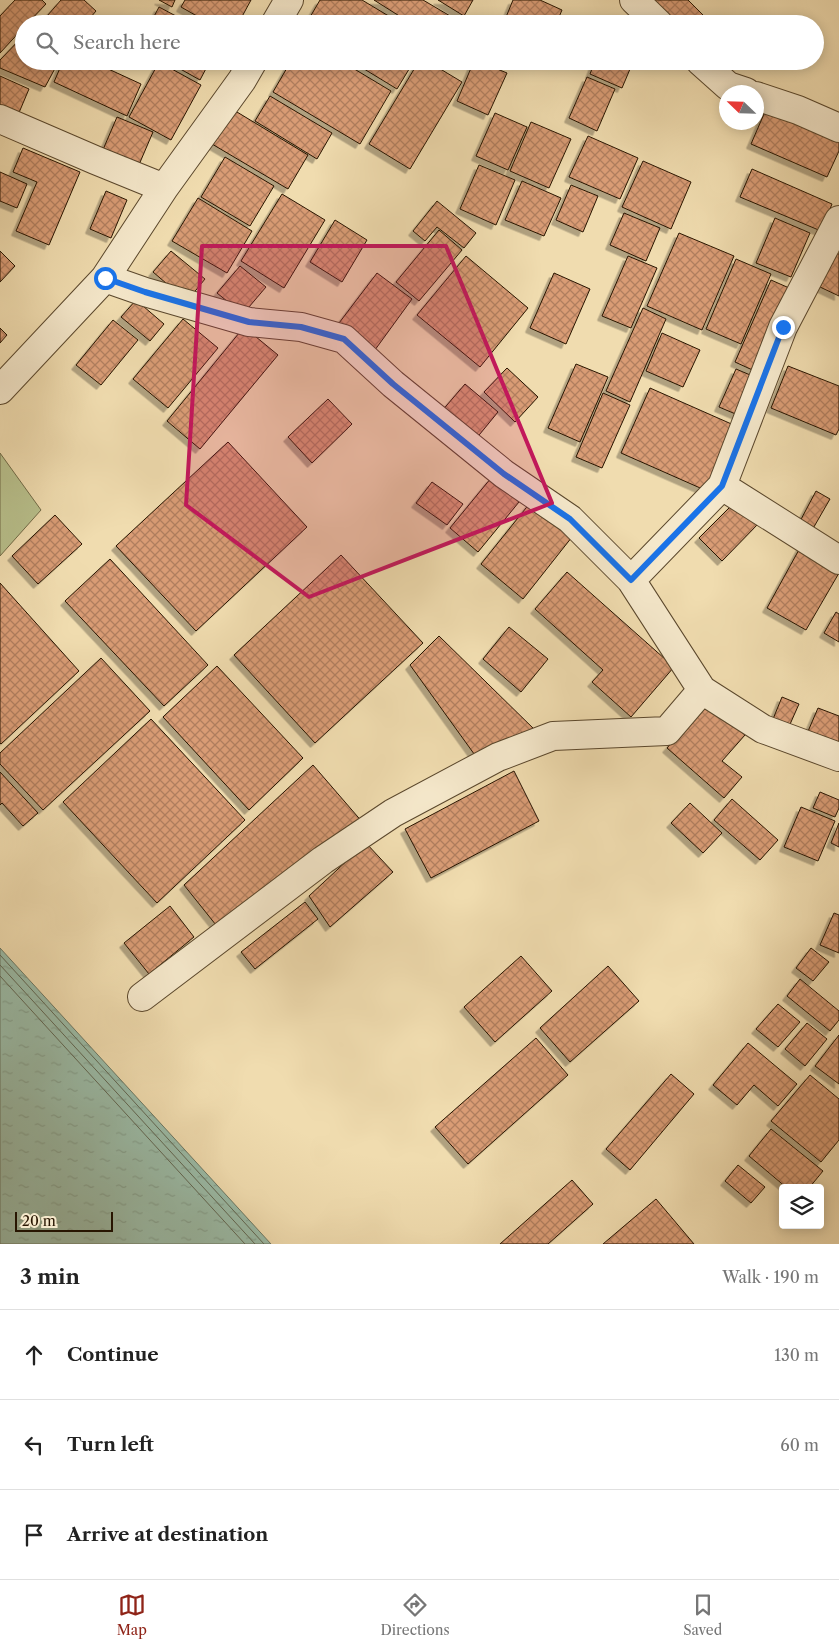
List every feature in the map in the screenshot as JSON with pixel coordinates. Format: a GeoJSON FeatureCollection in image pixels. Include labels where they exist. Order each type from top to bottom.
{"type":"FeatureCollection","features":[{"type":"Feature","properties":{"kind":"street"},"geometry":{"type":"LineString","coordinates":[[280,15],[289,0]]}},
{"type":"Feature","properties":{"kind":"street"},"geometry":{"type":"LineString","coordinates":[[634,0],[650,15]]}},
{"type":"Feature","properties":{"kind":"street"},"geometry":{"type":"LineString","coordinates":[[0,390],[105,278],[164,188],[248,70]]}},
{"type":"Feature","properties":{"kind":"street"},"geometry":{"type":"LineString","coordinates":[[710,70],[727,85]]}},
{"type":"Feature","properties":{"kind":"street"},"geometry":{"type":"LineString","coordinates":[[764,99],[798,110],[839,128]]}},
{"type":"Feature","properties":{"kind":"street"},"geometry":{"type":"LineString","coordinates":[[0,119],[164,188]]}},
{"type":"Feature","properties":{"kind":"street"},"geometry":{"type":"LineString","coordinates":[[631,580],[722,486],[783,327],[839,220]]}},
{"type":"Feature","properties":{"kind":"street"},"geometry":{"type":"LineString","coordinates":[[105,278],[145,292],[249,322],[301,327],[344,339],[393,384],[504,474],[570,519],[631,580],[702,690],[764,729],[839,757]]}},
{"type":"Feature","properties":{"kind":"street"},"geometry":{"type":"LineString","coordinates":[[722,486],[839,560]]}},
{"type":"Feature","properties":{"kind":"street"},"geometry":{"type":"LineString","coordinates":[[142,997],[323,860],[392,813],[498,757],[553,736],[667,731],[702,690]]}},
{"type":"Feature","properties":{"kind":"highlighted area"},"geometry":{"type":"Polygon","coordinates":[[[202,246],[446,246],[552,503],[309,597],[186,505],[202,246]]]}},
{"type":"Feature","properties":{"kind":"green space"},"geometry":{"type":"Polygon","coordinates":[[[0,453],[41,510],[0,556],[0,453]]]}},
{"type":"Feature","properties":{"kind":"water"},"geometry":{"type":"Polygon","coordinates":[[[0,948],[271,1244],[0,1244],[0,948]]]}},
{"type":"Feature","properties":{"kind":"building"},"geometry":{"type":"Polygon","coordinates":[[[15,0],[42,0],[46,4],[36,15],[15,15],[15,37],[0,53],[0,16],[15,0]]]}},
{"type":"Feature","properties":{"kind":"building"},"geometry":{"type":"Polygon","coordinates":[[[61,0],[84,0],[96,11],[93,15],[48,15],[61,0]]]}},
{"type":"Feature","properties":{"kind":"building"},"geometry":{"type":"Polygon","coordinates":[[[159,0],[175,0],[172,7],[159,0]]]}},
{"type":"Feature","properties":{"kind":"building"},"geometry":{"type":"Polygon","coordinates":[[[185,0],[251,0],[243,15],[195,15],[181,7],[185,0]]]}},
{"type":"Feature","properties":{"kind":"building"},"geometry":{"type":"Polygon","coordinates":[[[320,0],[362,0],[387,15],[311,15],[320,0]]]}},
{"type":"Feature","properties":{"kind":"building"},"geometry":{"type":"Polygon","coordinates":[[[374,0],[423,0],[448,15],[398,15],[374,0]]]}},
{"type":"Feature","properties":{"kind":"building"},"geometry":{"type":"Polygon","coordinates":[[[438,0],[473,0],[465,15],[438,0]]]}},
{"type":"Feature","properties":{"kind":"building"},"geometry":{"type":"Polygon","coordinates":[[[513,0],[540,0],[562,10],[560,15],[507,15],[513,0]]]}},
{"type":"Feature","properties":{"kind":"building"},"geometry":{"type":"Polygon","coordinates":[[[647,0],[688,0],[703,15],[662,15],[647,0]]]}},
{"type":"Feature","properties":{"kind":"building"},"geometry":{"type":"Polygon","coordinates":[[[159,7],[174,15],[155,15],[159,7]]]}},
{"type":"Feature","properties":{"kind":"building"},"geometry":{"type":"Polygon","coordinates":[[[15,44],[15,70],[54,70],[45,87],[0,68],[0,60],[15,44]]]}},
{"type":"Feature","properties":{"kind":"building"},"geometry":{"type":"Polygon","coordinates":[[[59,70],[111,70],[141,84],[127,116],[54,82],[59,70]]]}},
{"type":"Feature","properties":{"kind":"building"},"geometry":{"type":"Polygon","coordinates":[[[155,70],[174,70],[201,85],[171,140],[129,117],[155,70]]]}},
{"type":"Feature","properties":{"kind":"building"},"geometry":{"type":"Polygon","coordinates":[[[182,70],[205,70],[200,80],[182,70]]]}},
{"type":"Feature","properties":{"kind":"building"},"geometry":{"type":"Polygon","coordinates":[[[286,70],[356,70],[391,91],[360,144],[273,92],[286,70]]]}},
{"type":"Feature","properties":{"kind":"building"},"geometry":{"type":"Polygon","coordinates":[[[366,70],[409,70],[397,89],[366,70]]]}},
{"type":"Feature","properties":{"kind":"building"},"geometry":{"type":"Polygon","coordinates":[[[414,70],[442,70],[462,82],[410,169],[369,144],[414,70]]]}},
{"type":"Feature","properties":{"kind":"building"},"geometry":{"type":"Polygon","coordinates":[[[470,70],[500,70],[507,73],[488,115],[457,101],[470,70]]]}},
{"type":"Feature","properties":{"kind":"building"},"geometry":{"type":"Polygon","coordinates":[[[592,70],[630,70],[622,88],[590,74],[592,70]]]}},
{"type":"Feature","properties":{"kind":"building"},"geometry":{"type":"Polygon","coordinates":[[[718,70],[732,70],[725,77],[718,70]]]}},
{"type":"Feature","properties":{"kind":"building"},"geometry":{"type":"Polygon","coordinates":[[[0,76],[29,89],[18,115],[0,107],[0,76]]]}},
{"type":"Feature","properties":{"kind":"building"},"geometry":{"type":"Polygon","coordinates":[[[587,77],[615,89],[597,131],[569,118],[587,77]]]}},
{"type":"Feature","properties":{"kind":"building"},"geometry":{"type":"Polygon","coordinates":[[[270,96],[332,133],[317,159],[255,121],[270,96]]]}},
{"type":"Feature","properties":{"kind":"building"},"geometry":{"type":"Polygon","coordinates":[[[767,107],[839,138],[839,151],[827,177],[751,144],[757,130],[764,130],[764,114],[767,107]]]}},
{"type":"Feature","properties":{"kind":"building"},"geometry":{"type":"Polygon","coordinates":[[[232,109],[308,155],[288,189],[212,144],[232,109]]]}},
{"type":"Feature","properties":{"kind":"building"},"geometry":{"type":"Polygon","coordinates":[[[495,113],[527,127],[508,170],[476,156],[495,113]]]}},
{"type":"Feature","properties":{"kind":"building"},"geometry":{"type":"Polygon","coordinates":[[[117,117],[153,132],[135,174],[99,159],[117,117]]]}},
{"type":"Feature","properties":{"kind":"building"},"geometry":{"type":"Polygon","coordinates":[[[531,122],[571,139],[549,188],[510,171],[531,122]]]}},
{"type":"Feature","properties":{"kind":"building"},"geometry":{"type":"Polygon","coordinates":[[[588,136],[638,158],[620,199],[569,177],[588,136]]]}},
{"type":"Feature","properties":{"kind":"building"},"geometry":{"type":"Polygon","coordinates":[[[23,148],[80,172],[49,245],[16,231],[37,182],[13,172],[23,148]]]}},
{"type":"Feature","properties":{"kind":"building"},"geometry":{"type":"Polygon","coordinates":[[[225,157],[274,186],[250,226],[201,197],[225,157]]]}},
{"type":"Feature","properties":{"kind":"building"},"geometry":{"type":"Polygon","coordinates":[[[643,161],[691,182],[671,229],[622,207],[643,161]]]}},
{"type":"Feature","properties":{"kind":"building"},"geometry":{"type":"Polygon","coordinates":[[[479,165],[515,180],[496,225],[460,209],[479,165]]]}},
{"type":"Feature","properties":{"kind":"building"},"geometry":{"type":"Polygon","coordinates":[[[752,169],[832,204],[821,231],[740,197],[752,169]]]}},
{"type":"Feature","properties":{"kind":"building"},"geometry":{"type":"Polygon","coordinates":[[[0,172],[27,184],[17,208],[0,201],[0,172]]]}},
{"type":"Feature","properties":{"kind":"building"},"geometry":{"type":"Polygon","coordinates":[[[522,181],[561,198],[544,236],[505,220],[522,181]]]}},
{"type":"Feature","properties":{"kind":"building"},"geometry":{"type":"Polygon","coordinates":[[[571,185],[598,196],[583,232],[556,220],[571,185]]]}},
{"type":"Feature","properties":{"kind":"building"},"geometry":{"type":"Polygon","coordinates":[[[106,191],[127,200],[111,238],[90,229],[106,191]]]}},
{"type":"Feature","properties":{"kind":"building"},"geometry":{"type":"Polygon","coordinates":[[[282,194],[325,220],[284,288],[241,261],[282,194]]]}},
{"type":"Feature","properties":{"kind":"building"},"geometry":{"type":"Polygon","coordinates":[[[198,198],[252,231],[227,273],[172,241],[198,198]]]}},
{"type":"Feature","properties":{"kind":"building"},"geometry":{"type":"Polygon","coordinates":[[[437,201],[476,233],[464,248],[437,227],[425,241],[413,231],[437,201]]]}},
{"type":"Feature","properties":{"kind":"building"},"geometry":{"type":"Polygon","coordinates":[[[624,213],[660,228],[646,261],[610,245],[624,213]]]}},
{"type":"Feature","properties":{"kind":"building"},"geometry":{"type":"Polygon","coordinates":[[[775,218],[810,233],[791,277],[756,263],[775,218]]]}},
{"type":"Feature","properties":{"kind":"building"},"geometry":{"type":"Polygon","coordinates":[[[335,220],[367,240],[342,282],[310,262],[335,220]]]}},
{"type":"Feature","properties":{"kind":"building"},"geometry":{"type":"Polygon","coordinates":[[[439,230],[462,250],[419,301],[396,282],[439,230]]]}},
{"type":"Feature","properties":{"kind":"building"},"geometry":{"type":"Polygon","coordinates":[[[679,233],[734,256],[702,330],[647,306],[679,233]]]}},
{"type":"Feature","properties":{"kind":"building"},"geometry":{"type":"Polygon","coordinates":[[[0,251],[15,266],[0,282],[0,251]]]}},
{"type":"Feature","properties":{"kind":"building"},"geometry":{"type":"Polygon","coordinates":[[[171,251],[205,279],[187,301],[153,272],[171,251]]]}},
{"type":"Feature","properties":{"kind":"building"},"geometry":{"type":"Polygon","coordinates":[[[836,253],[839,254],[839,296],[820,287],[836,253]]]}},
{"type":"Feature","properties":{"kind":"building"},"geometry":{"type":"Polygon","coordinates":[[[466,256],[528,308],[480,367],[417,315],[466,256]]]}},
{"type":"Feature","properties":{"kind":"building"},"geometry":{"type":"Polygon","coordinates":[[[628,256],[657,268],[631,328],[602,316],[628,256]]]}},
{"type":"Feature","properties":{"kind":"building"},"geometry":{"type":"Polygon","coordinates":[[[736,259],[771,274],[741,344],[706,329],[736,259]]]}},
{"type":"Feature","properties":{"kind":"building"},"geometry":{"type":"Polygon","coordinates":[[[240,266],[266,287],[243,314],[217,293],[240,266]]]}},
{"type":"Feature","properties":{"kind":"building"},"geometry":{"type":"Polygon","coordinates":[[[377,273],[412,299],[372,354],[336,327],[377,273]]]}},
{"type":"Feature","properties":{"kind":"building"},"geometry":{"type":"Polygon","coordinates":[[[554,273],[590,289],[566,344],[530,328],[554,273]]]}},
{"type":"Feature","properties":{"kind":"building"},"geometry":{"type":"Polygon","coordinates":[[[771,280],[796,291],[759,373],[735,362],[771,280]]]}},
{"type":"Feature","properties":{"kind":"building"},"geometry":{"type":"Polygon","coordinates":[[[136,300],[164,324],[150,341],[121,317],[136,300]]]}},
{"type":"Feature","properties":{"kind":"building"},"geometry":{"type":"Polygon","coordinates":[[[643,308],[666,319],[630,402],[606,391],[643,308]]]}},
{"type":"Feature","properties":{"kind":"building"},"geometry":{"type":"Polygon","coordinates":[[[183,319],[218,348],[168,408],[133,379],[183,319]]]}},
{"type":"Feature","properties":{"kind":"building"},"geometry":{"type":"Polygon","coordinates":[[[113,320],[138,340],[101,385],[76,365],[113,320]]]}},
{"type":"Feature","properties":{"kind":"building"},"geometry":{"type":"Polygon","coordinates":[[[244,327],[278,355],[200,449],[167,421],[244,327]]]}},
{"type":"Feature","properties":{"kind":"building"},"geometry":{"type":"Polygon","coordinates":[[[0,328],[7,335],[0,343],[0,328]]]}},
{"type":"Feature","properties":{"kind":"building"},"geometry":{"type":"Polygon","coordinates":[[[662,333],[700,350],[683,387],[646,371],[662,333]]]}},
{"type":"Feature","properties":{"kind":"building"},"geometry":{"type":"Polygon","coordinates":[[[576,364],[608,377],[580,442],[548,428],[576,364]]]}},
{"type":"Feature","properties":{"kind":"building"},"geometry":{"type":"Polygon","coordinates":[[[788,366],[839,386],[839,429],[836,435],[771,408],[788,366]]]}},
{"type":"Feature","properties":{"kind":"building"},"geometry":{"type":"Polygon","coordinates":[[[507,368],[538,397],[515,422],[484,392],[507,368]]]}},
{"type":"Feature","properties":{"kind":"building"},"geometry":{"type":"Polygon","coordinates":[[[736,369],[762,380],[745,418],[719,407],[736,369]]]}},
{"type":"Feature","properties":{"kind":"building"},"geometry":{"type":"Polygon","coordinates":[[[465,384],[498,412],[475,440],[441,412],[465,384]]]}},
{"type":"Feature","properties":{"kind":"building"},"geometry":{"type":"Polygon","coordinates":[[[650,388],[736,426],[707,491],[621,453],[650,388]]]}},
{"type":"Feature","properties":{"kind":"building"},"geometry":{"type":"Polygon","coordinates":[[[603,393],[630,405],[602,468],[576,457],[603,393]]]}},
{"type":"Feature","properties":{"kind":"building"},"geometry":{"type":"Polygon","coordinates":[[[328,399],[352,424],[312,463],[288,437],[328,399]]]}},
{"type":"Feature","properties":{"kind":"building"},"geometry":{"type":"Polygon","coordinates":[[[228,442],[307,527],[196,631],[116,546],[228,442]]]}},
{"type":"Feature","properties":{"kind":"building"},"geometry":{"type":"Polygon","coordinates":[[[491,478],[519,502],[478,552],[450,528],[491,478]]]}},
{"type":"Feature","properties":{"kind":"building"},"geometry":{"type":"Polygon","coordinates":[[[432,482],[463,504],[447,525],[416,503],[432,482]]]}},
{"type":"Feature","properties":{"kind":"building"},"geometry":{"type":"Polygon","coordinates":[[[816,491],[830,499],[811,532],[798,525],[816,491]]]}},
{"type":"Feature","properties":{"kind":"building"},"geometry":{"type":"Polygon","coordinates":[[[735,502],[758,524],[722,561],[699,538],[735,502]]]}},
{"type":"Feature","properties":{"kind":"building"},"geometry":{"type":"Polygon","coordinates":[[[530,503],[572,537],[523,599],[481,564],[530,503]]]}},
{"type":"Feature","properties":{"kind":"building"},"geometry":{"type":"Polygon","coordinates":[[[55,515],[82,544],[38,584],[12,556],[55,515]]]}},
{"type":"Feature","properties":{"kind":"building"},"geometry":{"type":"Polygon","coordinates":[[[801,546],[839,573],[806,630],[767,608],[801,546]]]}},
{"type":"Feature","properties":{"kind":"building"},"geometry":{"type":"Polygon","coordinates":[[[341,555],[423,643],[315,743],[234,655],[341,555]]]}},
{"type":"Feature","properties":{"kind":"building"},"geometry":{"type":"Polygon","coordinates":[[[110,559],[208,665],[164,706],[65,601],[110,559]]]}},
{"type":"Feature","properties":{"kind":"building"},"geometry":{"type":"Polygon","coordinates":[[[567,572],[674,667],[631,717],[592,682],[603,670],[535,609],[567,572]]]}},
{"type":"Feature","properties":{"kind":"building"},"geometry":{"type":"Polygon","coordinates":[[[0,583],[79,671],[1,744],[0,743],[0,583]]]}},
{"type":"Feature","properties":{"kind":"building"},"geometry":{"type":"Polygon","coordinates":[[[836,612],[839,614],[839,642],[824,633],[836,612]]]}},
{"type":"Feature","properties":{"kind":"building"},"geometry":{"type":"Polygon","coordinates":[[[509,627],[548,659],[521,692],[483,659],[509,627]]]}},
{"type":"Feature","properties":{"kind":"building"},"geometry":{"type":"Polygon","coordinates":[[[439,636],[536,731],[477,758],[410,665],[439,636]]]}},
{"type":"Feature","properties":{"kind":"building"},"geometry":{"type":"Polygon","coordinates":[[[101,658],[150,711],[43,810],[0,764],[0,753],[101,658]]]}},
{"type":"Feature","properties":{"kind":"building"},"geometry":{"type":"Polygon","coordinates":[[[217,666],[303,758],[249,810],[163,717],[217,666]]]}},
{"type":"Feature","properties":{"kind":"building"},"geometry":{"type":"Polygon","coordinates":[[[782,697],[799,704],[787,731],[771,724],[782,697]]]}},
{"type":"Feature","properties":{"kind":"building"},"geometry":{"type":"Polygon","coordinates":[[[707,702],[745,735],[722,761],[742,777],[724,798],[667,748],[707,702]]]}},
{"type":"Feature","properties":{"kind":"building"},"geometry":{"type":"Polygon","coordinates":[[[818,708],[839,716],[839,750],[806,736],[818,708]]]}},
{"type":"Feature","properties":{"kind":"building"},"geometry":{"type":"Polygon","coordinates":[[[151,719],[245,820],[157,903],[63,802],[151,719]]]}},
{"type":"Feature","properties":{"kind":"building"},"geometry":{"type":"Polygon","coordinates":[[[313,765],[364,824],[216,925],[184,885],[313,765]]]}},
{"type":"Feature","properties":{"kind":"building"},"geometry":{"type":"Polygon","coordinates":[[[514,771],[539,821],[431,878],[405,829],[514,771]]]}},
{"type":"Feature","properties":{"kind":"building"},"geometry":{"type":"Polygon","coordinates":[[[0,772],[38,813],[23,826],[2,803],[0,805],[0,772]]]}},
{"type":"Feature","properties":{"kind":"building"},"geometry":{"type":"Polygon","coordinates":[[[820,792],[839,800],[839,808],[835,817],[813,808],[820,792]]]}},
{"type":"Feature","properties":{"kind":"building"},"geometry":{"type":"Polygon","coordinates":[[[732,799],[778,840],[760,860],[714,820],[732,799]]]}},
{"type":"Feature","properties":{"kind":"building"},"geometry":{"type":"Polygon","coordinates":[[[690,803],[722,833],[703,853],[671,823],[690,803]]]}},
{"type":"Feature","properties":{"kind":"building"},"geometry":{"type":"Polygon","coordinates":[[[801,807],[835,821],[818,861],[784,847],[801,807]]]}},
{"type":"Feature","properties":{"kind":"building"},"geometry":{"type":"Polygon","coordinates":[[[839,823],[839,847],[831,843],[839,823]]]}},
{"type":"Feature","properties":{"kind":"building"},"geometry":{"type":"Polygon","coordinates":[[[366,843],[393,872],[330,927],[309,896],[366,843]]]}},
{"type":"Feature","properties":{"kind":"building"},"geometry":{"type":"Polygon","coordinates":[[[305,902],[318,919],[255,969],[241,952],[305,902]]]}},
{"type":"Feature","properties":{"kind":"building"},"geometry":{"type":"Polygon","coordinates":[[[170,906],[194,937],[149,974],[124,943],[170,906]]]}},
{"type":"Feature","properties":{"kind":"building"},"geometry":{"type":"Polygon","coordinates":[[[834,913],[839,915],[839,953],[820,945],[834,913]]]}},
{"type":"Feature","properties":{"kind":"building"},"geometry":{"type":"Polygon","coordinates":[[[811,948],[829,962],[813,981],[796,968],[811,948]]]}},
{"type":"Feature","properties":{"kind":"building"},"geometry":{"type":"Polygon","coordinates":[[[521,956],[552,991],[495,1042],[464,1007],[521,956]]]}},
{"type":"Feature","properties":{"kind":"building"},"geometry":{"type":"Polygon","coordinates":[[[608,966],[639,1001],[570,1062],[540,1028],[608,966]]]}},
{"type":"Feature","properties":{"kind":"building"},"geometry":{"type":"Polygon","coordinates":[[[800,979],[839,1011],[839,1020],[830,1031],[787,996],[800,979]]]}},
{"type":"Feature","properties":{"kind":"building"},"geometry":{"type":"Polygon","coordinates":[[[778,1004],[800,1022],[778,1047],[756,1029],[778,1004]]]}},
{"type":"Feature","properties":{"kind":"building"},"geometry":{"type":"Polygon","coordinates":[[[807,1023],[827,1039],[805,1066],[785,1049],[807,1023]]]}},
{"type":"Feature","properties":{"kind":"building"},"geometry":{"type":"Polygon","coordinates":[[[839,1035],[839,1084],[815,1066],[839,1035]]]}},
{"type":"Feature","properties":{"kind":"building"},"geometry":{"type":"Polygon","coordinates":[[[536,1038],[568,1075],[468,1164],[435,1127],[536,1038]]]}},
{"type":"Feature","properties":{"kind":"building"},"geometry":{"type":"Polygon","coordinates":[[[748,1043],[797,1084],[778,1106],[754,1085],[737,1105],[713,1085],[748,1043]]]}},
{"type":"Feature","properties":{"kind":"building"},"geometry":{"type":"Polygon","coordinates":[[[671,1074],[694,1094],[630,1170],[606,1149],[671,1074]]]}},
{"type":"Feature","properties":{"kind":"building"},"geometry":{"type":"Polygon","coordinates":[[[810,1075],[839,1099],[839,1140],[821,1162],[771,1121],[810,1075]]]}},
{"type":"Feature","properties":{"kind":"building"},"geometry":{"type":"Polygon","coordinates":[[[771,1129],[823,1171],[812,1184],[782,1184],[749,1156],[771,1129]]]}},
{"type":"Feature","properties":{"kind":"building"},"geometry":{"type":"Polygon","coordinates":[[[738,1165],[765,1187],[751,1203],[725,1181],[738,1165]]]}},
{"type":"Feature","properties":{"kind":"building"},"geometry":{"type":"Polygon","coordinates":[[[572,1180],[593,1204],[548,1244],[500,1244],[572,1180]]]}},
{"type":"Feature","properties":{"kind":"building"},"geometry":{"type":"Polygon","coordinates":[[[656,1199],[694,1244],[603,1244],[656,1199]]]}},
{"type":"Feature","properties":{"kind":"route"},"geometry":{"type":"LineString","coordinates":[[105,278],[145,292],[249,322],[301,327],[344,339],[393,384],[504,474],[570,519],[631,580],[722,486],[783,327]]}}]}
